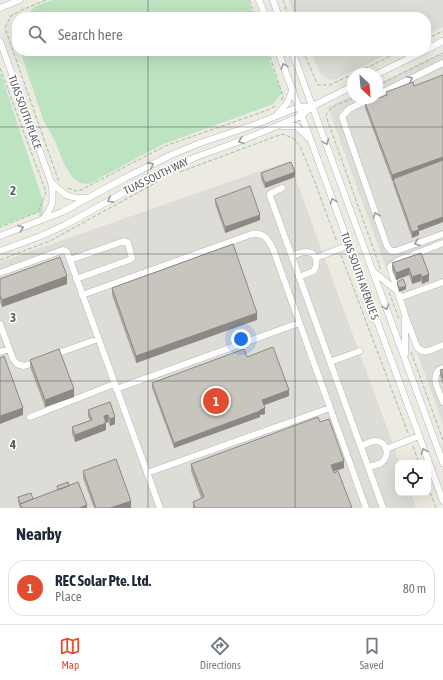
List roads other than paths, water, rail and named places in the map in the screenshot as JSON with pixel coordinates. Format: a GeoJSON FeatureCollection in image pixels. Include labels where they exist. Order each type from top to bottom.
{"type":"FeatureCollection","features":[{"type":"Feature","properties":{"kind":"street"},"geometry":{"type":"LineString","coordinates":[[0,8],[20,0]]}},
{"type":"Feature","properties":{"kind":"street"},"geometry":{"type":"LineString","coordinates":[[259,0],[264,12]]}},
{"type":"Feature","properties":{"kind":"street"},"geometry":{"type":"LineString","coordinates":[[273,0],[277,12]]}},
{"type":"Feature","properties":{"kind":"street","name":"TUAS SOUTH PLACE"},"geometry":{"type":"LineString","coordinates":[[0,42],[51,182],[53,204],[42,221]]}},
{"type":"Feature","properties":{"kind":"street"},"geometry":{"type":"LineString","coordinates":[[431,47],[443,42]]}},
{"type":"Feature","properties":{"kind":"street","name":"TUAS SOUTH AVENUE 5"},"geometry":{"type":"LineString","coordinates":[[280,56],[443,501]]}},
{"type":"Feature","properties":{"kind":"street","name":"TUAS SOUTH AVENUE 5"},"geometry":{"type":"LineString","coordinates":[[294,56],[443,463]]}},
{"type":"Feature","properties":{"kind":"street"},"geometry":{"type":"LineString","coordinates":[[383,71],[413,56]]}},
{"type":"Feature","properties":{"kind":"street"},"geometry":{"type":"LineString","coordinates":[[383,93],[443,63]]}},
{"type":"Feature","properties":{"kind":"street","name":"TUAS SOUTH WAY"},"geometry":{"type":"LineString","coordinates":[[0,251],[41,236],[65,225],[147,180],[196,157],[302,115],[312,106],[347,89]]}},
{"type":"Feature","properties":{"kind":"street"},"geometry":{"type":"LineString","coordinates":[[276,116],[287,103],[293,90]]}},
{"type":"Feature","properties":{"kind":"street"},"geometry":{"type":"LineString","coordinates":[[359,104],[349,109],[342,117],[387,246],[391,250],[396,251],[443,234]]}},
{"type":"Feature","properties":{"kind":"street","name":"TUAS SOUTH WAY"},"geometry":{"type":"LineString","coordinates":[[0,236],[62,212],[88,197],[171,155],[299,107],[312,106]]}},
{"type":"Feature","properties":{"kind":"street"},"geometry":{"type":"LineString","coordinates":[[277,126],[296,126],[311,140]]}},
{"type":"Feature","properties":{"kind":"street","name":"TUAS SOUTH PLACE"},"geometry":{"type":"LineString","coordinates":[[51,182],[67,196],[76,198],[88,197]]}},
{"type":"Feature","properties":{"kind":"street"},"geometry":{"type":"LineString","coordinates":[[282,188],[270,194],[270,196],[383,508]]}},
{"type":"Feature","properties":{"kind":"street"},"geometry":{"type":"LineString","coordinates":[[82,295],[257,233],[262,234],[266,237],[273,249],[366,508]]}},
{"type":"Feature","properties":{"kind":"street"},"geometry":{"type":"LineString","coordinates":[[70,260],[124,241],[128,243],[131,249],[132,258],[129,260],[76,279]]}},
{"type":"Feature","properties":{"kind":"street"},"geometry":{"type":"LineString","coordinates":[[443,243],[396,261],[390,267],[399,298],[419,350],[426,351],[443,345]]}},
{"type":"Feature","properties":{"kind":"street"},"geometry":{"type":"LineString","coordinates":[[316,258],[349,245]]}},
{"type":"Feature","properties":{"kind":"street"},"geometry":{"type":"LineString","coordinates":[[0,273],[63,250],[67,252],[147,473],[157,507]]}},
{"type":"Feature","properties":{"kind":"street"},"geometry":{"type":"LineString","coordinates":[[292,256],[306,252],[312,253],[316,258],[317,265],[314,271],[299,277]]}},
{"type":"Feature","properties":{"kind":"street"},"geometry":{"type":"LineString","coordinates":[[373,271],[397,291]]}},
{"type":"Feature","properties":{"kind":"street"},"geometry":{"type":"LineString","coordinates":[[399,298],[443,282]]}},
{"type":"Feature","properties":{"kind":"street"},"geometry":{"type":"LineString","coordinates":[[405,315],[405,359]]}},
{"type":"Feature","properties":{"kind":"street"},"geometry":{"type":"LineString","coordinates":[[30,417],[115,386],[300,323]]}},
{"type":"Feature","properties":{"kind":"street"},"geometry":{"type":"LineString","coordinates":[[0,324],[15,362],[21,366],[42,359]]}},
{"type":"Feature","properties":{"kind":"street"},"geometry":{"type":"LineString","coordinates":[[49,357],[98,338]]}},
{"type":"Feature","properties":{"kind":"street"},"geometry":{"type":"LineString","coordinates":[[0,352],[9,349]]}},
{"type":"Feature","properties":{"kind":"street"},"geometry":{"type":"LineString","coordinates":[[330,362],[360,351]]}},
{"type":"Feature","properties":{"kind":"street"},"geometry":{"type":"LineString","coordinates":[[443,368],[438,371],[435,376],[435,381],[443,402]]}},
{"type":"Feature","properties":{"kind":"street"},"geometry":{"type":"LineString","coordinates":[[147,473],[330,408]]}},
{"type":"Feature","properties":{"kind":"street"},"geometry":{"type":"LineString","coordinates":[[386,449],[419,436]]}},
{"type":"Feature","properties":{"kind":"street"},"geometry":{"type":"LineString","coordinates":[[361,446],[374,441],[382,443],[386,449],[386,457],[383,461],[368,467]]}},
{"type":"Feature","properties":{"kind":"place","name":"REC Solar Pte. Ltd."},"geometry":{"type":"Point","coordinates":[216,401]}}]}
